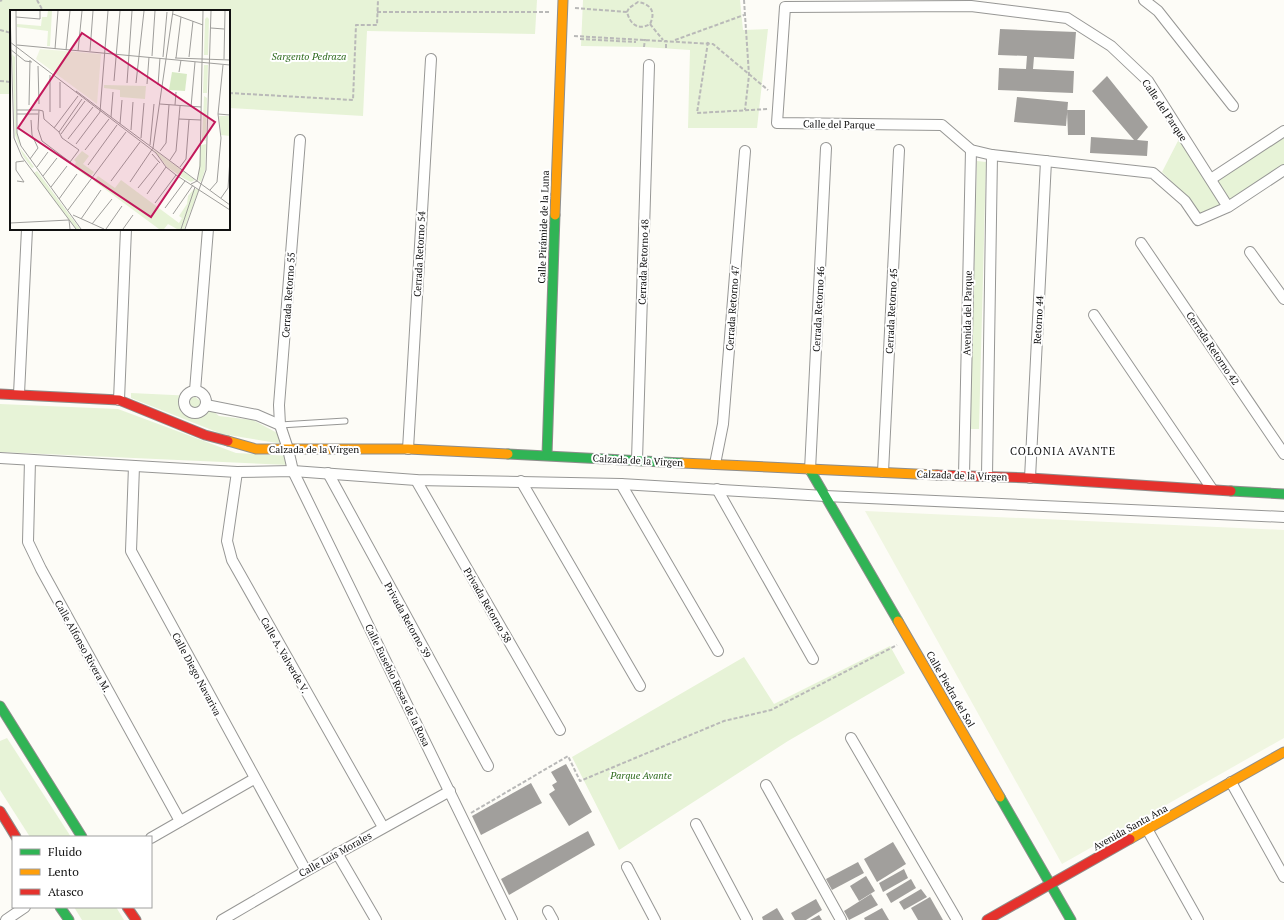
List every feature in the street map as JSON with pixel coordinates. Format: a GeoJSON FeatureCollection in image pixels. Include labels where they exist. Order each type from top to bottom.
{"type":"FeatureCollection","features":[{"type":"Feature","properties":{"kind":"main road","name":"Calle Pirámide de la Luna"},"geometry":{"type":"LineString","coordinates":[[546,455],[562,6]]}},
{"type":"Feature","properties":{"kind":"main road","name":"Calzada de la Virgen"},"geometry":{"type":"LineString","coordinates":[[0,394],[119,400],[205,435],[256,449],[408,449],[546,455],[810,470],[1030,478],[1284,494]]}},
{"type":"Feature","properties":{"kind":"main road","name":"Calle Piedra del Sol"},"geometry":{"type":"LineString","coordinates":[[810,470],[1071,920]]}},
{"type":"Feature","properties":{"kind":"main road"},"geometry":{"type":"LineString","coordinates":[[0,706],[81,836]]}},
{"type":"Feature","properties":{"kind":"main road"},"geometry":{"type":"LineString","coordinates":[[3,728],[15,733],[24,743]]}},
{"type":"Feature","properties":{"kind":"main road","name":"Avenida Santa Ana"},"geometry":{"type":"LineString","coordinates":[[987,920],[1284,752]]}},
{"type":"Feature","properties":{"kind":"main road"},"geometry":{"type":"LineString","coordinates":[[0,811],[15,836]]}},
{"type":"Feature","properties":{"kind":"main road"},"geometry":{"type":"LineString","coordinates":[[61,908],[69,920]]}},
{"type":"Feature","properties":{"kind":"main road"},"geometry":{"type":"LineString","coordinates":[[128,908],[136,920]]}},
{"type":"Feature","properties":{"kind":"street"},"geometry":{"type":"LineString","coordinates":[[1144,0],[1158,11],[1233,106]]}},
{"type":"Feature","properties":{"kind":"street","name":"Calle del Parque"},"geometry":{"type":"LineString","coordinates":[[1228,207],[1148,81],[1111,46],[1067,18],[971,6],[785,7],[777,123],[942,125],[971,150],[992,155],[1153,173],[1185,201],[1198,220],[1228,207],[1284,170]]}},
{"type":"Feature","properties":{"kind":"street","name":"Cerrada Retorno 54"},"geometry":{"type":"LineString","coordinates":[[408,449],[431,59]]}},
{"type":"Feature","properties":{"kind":"street","name":"Cerrada Retorno 48"},"geometry":{"type":"LineString","coordinates":[[637,460],[649,65]]}},
{"type":"Feature","properties":{"kind":"street"},"geometry":{"type":"LineString","coordinates":[[1211,179],[1284,131]]}},
{"type":"Feature","properties":{"kind":"street","name":"Cerrada Retorno 55"},"geometry":{"type":"LineString","coordinates":[[288,449],[280,425],[279,405],[300,140]]}},
{"type":"Feature","properties":{"kind":"street","name":"Cerrada Retorno 46"},"geometry":{"type":"LineString","coordinates":[[810,470],[826,148]]}},
{"type":"Feature","properties":{"kind":"street","name":"Cerrada Retorno 45"},"geometry":{"type":"LineString","coordinates":[[884,472],[899,150]]}},
{"type":"Feature","properties":{"kind":"street","name":"Avenida del Parque"},"geometry":{"type":"LineString","coordinates":[[964,476],[971,150]]}},
{"type":"Feature","properties":{"kind":"street","name":"Cerrada Retorno 47"},"geometry":{"type":"LineString","coordinates":[[715,464],[723,424],[744,151]]}},
{"type":"Feature","properties":{"kind":"street"},"geometry":{"type":"LineString","coordinates":[[986,476],[992,155]]}},
{"type":"Feature","properties":{"kind":"street","name":"Retorno 44"},"geometry":{"type":"LineString","coordinates":[[1030,478],[1046,161]]}},
{"type":"Feature","properties":{"kind":"street"},"geometry":{"type":"LineString","coordinates":[[19,394],[27,230]]}},
{"type":"Feature","properties":{"kind":"street"},"geometry":{"type":"LineString","coordinates":[[119,400],[126,230]]}},
{"type":"Feature","properties":{"kind":"street"},"geometry":{"type":"LineString","coordinates":[[195,391],[208,230]]}},
{"type":"Feature","properties":{"kind":"street","name":"Cerrada Retorno 42"},"geometry":{"type":"LineString","coordinates":[[1141,243],[1284,454]]}},
{"type":"Feature","properties":{"kind":"street"},"geometry":{"type":"LineString","coordinates":[[1250,252],[1284,299]]}},
{"type":"Feature","properties":{"kind":"street"},"geometry":{"type":"LineString","coordinates":[[1094,315],[1212,489]]}},
{"type":"Feature","properties":{"kind":"street"},"geometry":{"type":"LineString","coordinates":[[195,391],[204,395],[206,405],[199,412],[194,414],[185,409],[184,399],[186,395],[195,391]]}},
{"type":"Feature","properties":{"kind":"street"},"geometry":{"type":"LineString","coordinates":[[206,405],[257,415],[280,425]]}},
{"type":"Feature","properties":{"kind":"street","name":"Calle Eusebio Rosas de la Rosa"},"geometry":{"type":"LineString","coordinates":[[288,449],[293,471],[512,920]]}},
{"type":"Feature","properties":{"kind":"street"},"geometry":{"type":"LineString","coordinates":[[0,458],[237,472],[293,471],[416,480],[621,484],[825,496],[1284,517]]}},
{"type":"Feature","properties":{"kind":"street","name":"Calle Alfonso Rivera M."},"geometry":{"type":"LineString","coordinates":[[30,460],[28,542],[41,569],[180,821]]}},
{"type":"Feature","properties":{"kind":"street","name":"Calle Diego Navariva"},"geometry":{"type":"LineString","coordinates":[[134,466],[131,551],[254,779],[306,871]]}},
{"type":"Feature","properties":{"kind":"street","name":"Calle A. Valverde V."},"geometry":{"type":"LineString","coordinates":[[237,472],[227,541],[232,560],[383,828]]}},
{"type":"Feature","properties":{"kind":"street","name":"Privada Retorno 39"},"geometry":{"type":"LineString","coordinates":[[328,473],[488,766]]}},
{"type":"Feature","properties":{"kind":"street","name":"Privada Retorno 38"},"geometry":{"type":"LineString","coordinates":[[416,480],[560,730]]}},
{"type":"Feature","properties":{"kind":"street"},"geometry":{"type":"LineString","coordinates":[[521,481],[640,686]]}},
{"type":"Feature","properties":{"kind":"street"},"geometry":{"type":"LineString","coordinates":[[621,484],[718,652]]}},
{"type":"Feature","properties":{"kind":"street"},"geometry":{"type":"LineString","coordinates":[[717,489],[813,659]]}},
{"type":"Feature","properties":{"kind":"street"},"geometry":{"type":"LineString","coordinates":[[851,738],[957,920]]}},
{"type":"Feature","properties":{"kind":"street"},"geometry":{"type":"LineString","coordinates":[[152,837],[254,779]]}},
{"type":"Feature","properties":{"kind":"street"},"geometry":{"type":"LineString","coordinates":[[1231,782],[1284,877]]}},
{"type":"Feature","properties":{"kind":"street"},"geometry":{"type":"LineString","coordinates":[[766,785],[840,920]]}},
{"type":"Feature","properties":{"kind":"street","name":"Calle Luis Morales"},"geometry":{"type":"LineString","coordinates":[[226,919],[306,871],[450,791]]}},
{"type":"Feature","properties":{"kind":"street"},"geometry":{"type":"LineString","coordinates":[[696,824],[747,920]]}},
{"type":"Feature","properties":{"kind":"street"},"geometry":{"type":"LineString","coordinates":[[1147,829],[1198,920]]}},
{"type":"Feature","properties":{"kind":"street"},"geometry":{"type":"LineString","coordinates":[[338,853],[376,920]]}},
{"type":"Feature","properties":{"kind":"street"},"geometry":{"type":"LineString","coordinates":[[627,867],[655,920]]}},
{"type":"Feature","properties":{"kind":"street"},"geometry":{"type":"LineString","coordinates":[[6,920],[24,908]]}},
{"type":"Feature","properties":{"kind":"lane"},"geometry":{"type":"LineString","coordinates":[[280,425],[345,421]]}},
{"type":"Feature","properties":{"kind":"path"},"geometry":{"type":"LineString","coordinates":[[36,0],[42,10]]}},
{"type":"Feature","properties":{"kind":"path"},"geometry":{"type":"LineString","coordinates":[[230,93],[353,100],[356,25],[377,25],[378,0]]}},
{"type":"Feature","properties":{"kind":"path"},"geometry":{"type":"LineString","coordinates":[[744,0],[749,74],[745,110]]}},
{"type":"Feature","properties":{"kind":"path"},"geometry":{"type":"LineString","coordinates":[[638,2],[648,5],[652,9],[653,15],[650,24],[639,27],[633,25],[627,12],[629,8],[638,2]]}},
{"type":"Feature","properties":{"kind":"path"},"geometry":{"type":"LineString","coordinates":[[377,12],[562,6],[627,12]]}},
{"type":"Feature","properties":{"kind":"path"},"geometry":{"type":"LineString","coordinates":[[674,41],[744,15]]}},
{"type":"Feature","properties":{"kind":"path"},"geometry":{"type":"LineString","coordinates":[[650,24],[665,40],[666,48]]}},
{"type":"Feature","properties":{"kind":"path"},"geometry":{"type":"LineString","coordinates":[[0,30],[10,33]]}},
{"type":"Feature","properties":{"kind":"path"},"geometry":{"type":"LineString","coordinates":[[561,35],[708,42],[713,44],[749,74],[779,103]]}},
{"type":"Feature","properties":{"kind":"path"},"geometry":{"type":"LineString","coordinates":[[580,39],[636,42]]}},
{"type":"Feature","properties":{"kind":"path"},"geometry":{"type":"LineString","coordinates":[[644,47],[645,39]]}},
{"type":"Feature","properties":{"kind":"path"},"geometry":{"type":"LineString","coordinates":[[708,42],[697,113],[745,110],[779,103]]}},
{"type":"Feature","properties":{"kind":"path"},"geometry":{"type":"LineString","coordinates":[[0,81],[10,82]]}},
{"type":"Feature","properties":{"kind":"path"},"geometry":{"type":"LineString","coordinates":[[463,818],[568,756],[580,781],[724,721],[771,710],[909,639]]}},
{"type":"Feature","properties":{"kind":"green space","name":"Sargento Pedraza"},"geometry":{"type":"Polygon","coordinates":[[[0,0],[537,0],[535,34],[367,31],[363,116],[230,108],[230,10],[10,10],[10,94],[0,94],[0,0]]]}},
{"type":"Feature","properties":{"kind":"green space"},"geometry":{"type":"Polygon","coordinates":[[[583,0],[740,0],[743,30],[768,29],[757,128],[688,128],[690,50],[644,47],[581,46],[583,0]]]}},
{"type":"Feature","properties":{"kind":"green space"},"geometry":{"type":"Polygon","coordinates":[[[1284,134],[1284,166],[1229,202],[1214,179],[1284,134]]]}},
{"type":"Feature","properties":{"kind":"green space"},"geometry":{"type":"Polygon","coordinates":[[[1179,139],[1207,180],[1220,205],[1199,215],[1189,199],[1162,172],[1179,139]]]}},
{"type":"Feature","properties":{"kind":"green space"},"geometry":{"type":"Polygon","coordinates":[[[977,161],[986,162],[979,429],[970,429],[977,161]]]}},
{"type":"Feature","properties":{"kind":"green space"},"geometry":{"type":"Polygon","coordinates":[[[131,393],[194,396],[219,416],[253,420],[281,435],[283,444],[222,434],[131,398],[131,393]]]}},
{"type":"Feature","properties":{"kind":"green space"},"geometry":{"type":"Polygon","coordinates":[[[0,404],[118,409],[236,453],[290,456],[289,465],[0,452],[0,404]]]}},
{"type":"Feature","properties":{"kind":"green space"},"geometry":{"type":"Polygon","coordinates":[[[865,511],[1284,530],[1284,738],[1062,864],[865,511]]]}},
{"type":"Feature","properties":{"kind":"green space","name":"Parque Avante"},"geometry":{"type":"Polygon","coordinates":[[[890,646],[905,673],[788,741],[619,850],[572,757],[744,657],[774,704],[890,646]]]}},
{"type":"Feature","properties":{"kind":"green space"},"geometry":{"type":"Polygon","coordinates":[[[7,738],[70,836],[29,836],[0,790],[0,741],[7,738]]]}},
{"type":"Feature","properties":{"kind":"green space"},"geometry":{"type":"Polygon","coordinates":[[[75,908],[117,908],[124,920],[82,920],[75,908]]]}},
{"type":"Feature","properties":{"kind":"building"},"geometry":{"type":"Polygon","coordinates":[[[1000,29],[1076,32],[1074,59],[1034,57],[1033,69],[1074,71],[1073,93],[998,90],[999,68],[1026,69],[1027,56],[998,55],[1000,29]]]}},
{"type":"Feature","properties":{"kind":"building"},"geometry":{"type":"Polygon","coordinates":[[[1107,76],[1148,127],[1137,140],[1148,141],[1147,156],[1090,153],[1091,137],[1134,140],[1092,91],[1107,76]]]}},
{"type":"Feature","properties":{"kind":"building"},"geometry":{"type":"Polygon","coordinates":[[[1017,97],[1068,102],[1066,126],[1014,122],[1017,97]]]}},
{"type":"Feature","properties":{"kind":"building"},"geometry":{"type":"Polygon","coordinates":[[[1067,110],[1085,110],[1085,135],[1068,135],[1067,110]]]}},
{"type":"Feature","properties":{"kind":"building"},"geometry":{"type":"Polygon","coordinates":[[[566,764],[592,812],[569,826],[549,794],[555,790],[552,785],[557,782],[551,772],[566,764]]]}},
{"type":"Feature","properties":{"kind":"building"},"geometry":{"type":"Polygon","coordinates":[[[531,783],[542,803],[481,835],[472,816],[531,783]]]}},
{"type":"Feature","properties":{"kind":"building"},"geometry":{"type":"Polygon","coordinates":[[[588,831],[595,845],[509,895],[501,879],[588,831]]]}},
{"type":"Feature","properties":{"kind":"building"},"geometry":{"type":"Polygon","coordinates":[[[893,842],[906,864],[877,882],[864,859],[893,842]]]}},
{"type":"Feature","properties":{"kind":"building"},"geometry":{"type":"Polygon","coordinates":[[[858,862],[864,873],[832,890],[826,879],[858,862]]]}},
{"type":"Feature","properties":{"kind":"building"},"geometry":{"type":"Polygon","coordinates":[[[904,869],[908,878],[883,892],[879,883],[904,869]]]}},
{"type":"Feature","properties":{"kind":"building"},"geometry":{"type":"Polygon","coordinates":[[[866,876],[875,891],[859,901],[850,886],[866,876]]]}},
{"type":"Feature","properties":{"kind":"building"},"geometry":{"type":"Polygon","coordinates":[[[911,879],[916,888],[891,903],[886,894],[911,879]]]}},
{"type":"Feature","properties":{"kind":"building"},"geometry":{"type":"Polygon","coordinates":[[[921,889],[927,897],[904,910],[899,902],[921,889]]]}},
{"type":"Feature","properties":{"kind":"building"},"geometry":{"type":"Polygon","coordinates":[[[871,894],[878,905],[849,920],[844,911],[871,894]]]}},
{"type":"Feature","properties":{"kind":"building"},"geometry":{"type":"Polygon","coordinates":[[[930,897],[943,920],[918,920],[911,908],[930,897]]]}},
{"type":"Feature","properties":{"kind":"building"},"geometry":{"type":"Polygon","coordinates":[[[816,899],[822,910],[806,920],[795,920],[791,913],[816,899]]]}},
{"type":"Feature","properties":{"kind":"building"},"geometry":{"type":"Polygon","coordinates":[[[777,908],[784,920],[763,920],[762,917],[777,908]]]}},
{"type":"Feature","properties":{"kind":"building"},"geometry":{"type":"Polygon","coordinates":[[[882,908],[889,920],[865,920],[864,918],[882,908]]]}},
{"type":"Feature","properties":{"kind":"building"},"geometry":{"type":"Polygon","coordinates":[[[819,915],[822,920],[810,920],[819,915]]]}},
{"type":"Feature","properties":{"kind":"traffic: fast"},"geometry":{"type":"LineString","coordinates":[[547,455],[555,215]]}},
{"type":"Feature","properties":{"kind":"traffic: fast"},"geometry":{"type":"LineString","coordinates":[[508,454],[682,463]]}},
{"type":"Feature","properties":{"kind":"traffic: fast"},"geometry":{"type":"LineString","coordinates":[[810,470],[898,621]]}},
{"type":"Feature","properties":{"kind":"traffic: fast"},"geometry":{"type":"LineString","coordinates":[[1231,491],[1284,494]]}},
{"type":"Feature","properties":{"kind":"traffic: fast"},"geometry":{"type":"LineString","coordinates":[[0,706],[81,836]]}},
{"type":"Feature","properties":{"kind":"traffic: fast"},"geometry":{"type":"LineString","coordinates":[[1000,797],[1071,920]]}},
{"type":"Feature","properties":{"kind":"traffic: fast"},"geometry":{"type":"LineString","coordinates":[[61,908],[69,920]]}},
{"type":"Feature","properties":{"kind":"traffic: slow"},"geometry":{"type":"LineString","coordinates":[[555,215],[563,0]]}},
{"type":"Feature","properties":{"kind":"traffic: slow"},"geometry":{"type":"LineString","coordinates":[[228,441],[256,449],[408,449],[508,454]]}},
{"type":"Feature","properties":{"kind":"traffic: slow"},"geometry":{"type":"LineString","coordinates":[[682,463],[937,475]]}},
{"type":"Feature","properties":{"kind":"traffic: slow"},"geometry":{"type":"LineString","coordinates":[[898,621],[1000,797]]}},
{"type":"Feature","properties":{"kind":"traffic: slow"},"geometry":{"type":"LineString","coordinates":[[1130,839],[1284,752]]}},
{"type":"Feature","properties":{"kind":"traffic: jam"},"geometry":{"type":"LineString","coordinates":[[0,394],[119,400],[205,435],[228,441]]}},
{"type":"Feature","properties":{"kind":"traffic: jam"},"geometry":{"type":"LineString","coordinates":[[937,475],[1030,478],[1231,491]]}},
{"type":"Feature","properties":{"kind":"traffic: jam"},"geometry":{"type":"LineString","coordinates":[[0,811],[15,836]]}},
{"type":"Feature","properties":{"kind":"traffic: jam"},"geometry":{"type":"LineString","coordinates":[[987,920],[1130,839]]}},
{"type":"Feature","properties":{"kind":"traffic: jam"},"geometry":{"type":"LineString","coordinates":[[128,908],[136,920]]}},
{"type":"Feature","properties":{"kind":"district","name":"COLONIA AVANTE"},"geometry":{"type":"Point","coordinates":[1063,451]}}]}
